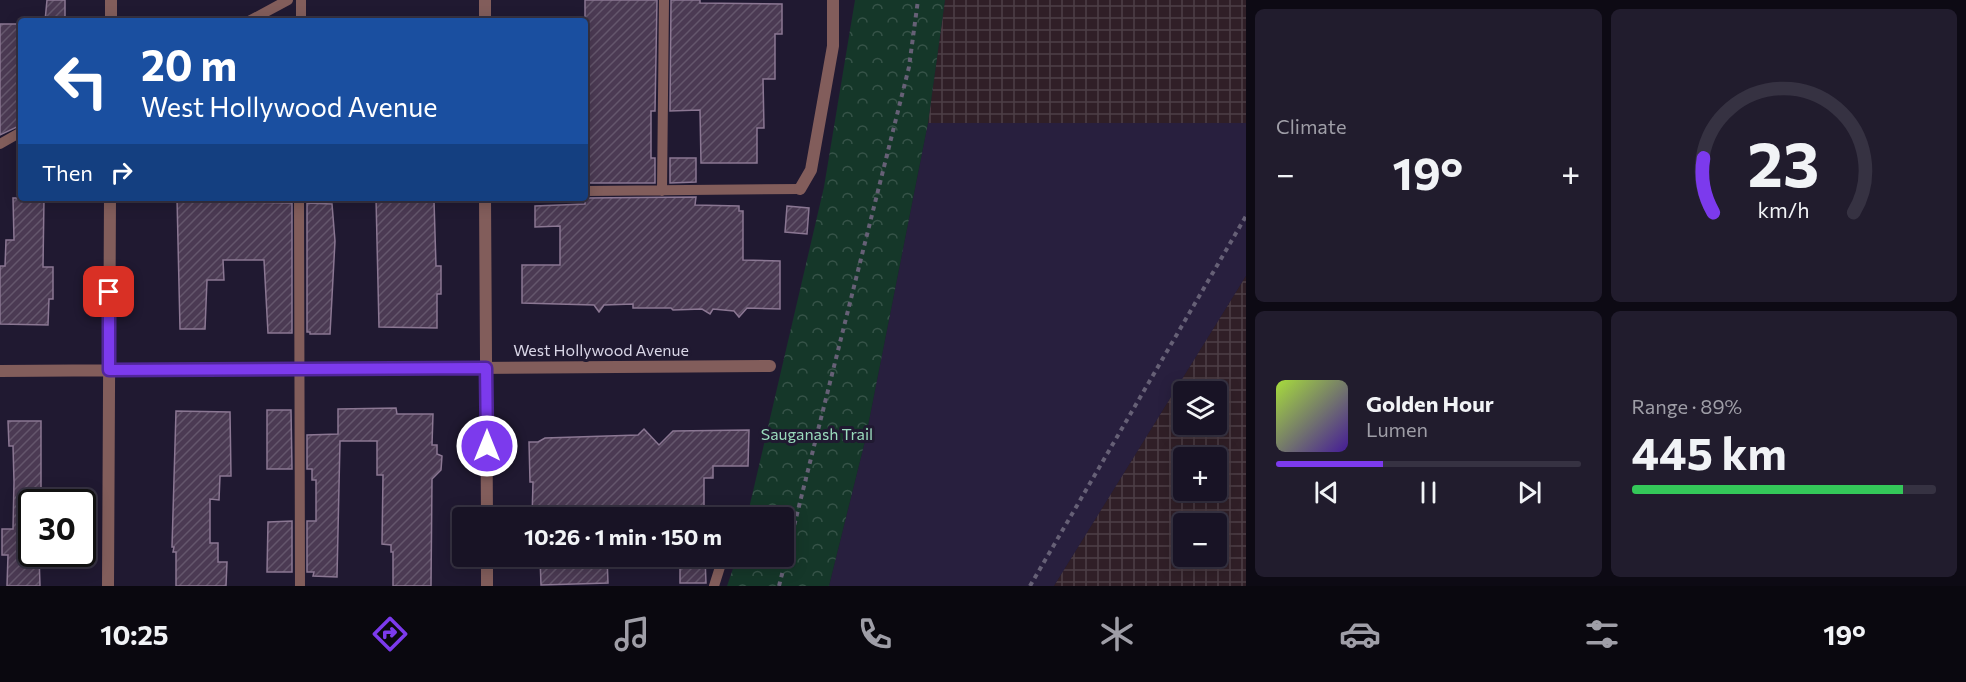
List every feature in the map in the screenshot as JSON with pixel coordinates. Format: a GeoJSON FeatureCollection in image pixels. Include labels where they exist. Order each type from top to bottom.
{"type":"FeatureCollection","features":[{"type":"Feature","properties":{"kind":"street"},"geometry":{"type":"LineString","coordinates":[[111,0],[111,18]]}},
{"type":"Feature","properties":{"kind":"street"},"geometry":{"type":"LineString","coordinates":[[485,0],[485,18]]}},
{"type":"Feature","properties":{"kind":"street"},"geometry":{"type":"LineString","coordinates":[[800,189],[811,170],[833,45],[833,0]]}},
{"type":"Feature","properties":{"kind":"street"},"geometry":{"type":"LineString","coordinates":[[108,586],[110,201]]}},
{"type":"Feature","properties":{"kind":"street"},"geometry":{"type":"LineString","coordinates":[[485,201],[487,507]]}},
{"type":"Feature","properties":{"kind":"street","name":"West Hollywood Avenue"},"geometry":{"type":"LineString","coordinates":[[0,371],[770,366]]}},
{"type":"Feature","properties":{"kind":"street"},"geometry":{"type":"LineString","coordinates":[[487,567],[487,586]]}},
{"type":"Feature","properties":{"kind":"lane"},"geometry":{"type":"LineString","coordinates":[[255,18],[288,0]]}},
{"type":"Feature","properties":{"kind":"lane"},"geometry":{"type":"LineString","coordinates":[[301,0],[301,18]]}},
{"type":"Feature","properties":{"kind":"lane"},"geometry":{"type":"LineString","coordinates":[[662,191],[664,0]]}},
{"type":"Feature","properties":{"kind":"lane"},"geometry":{"type":"LineString","coordinates":[[0,144],[18,134]]}},
{"type":"Feature","properties":{"kind":"lane"},"geometry":{"type":"LineString","coordinates":[[588,191],[800,189]]}},
{"type":"Feature","properties":{"kind":"lane"},"geometry":{"type":"LineString","coordinates":[[299,201],[300,586]]}},
{"type":"Feature","properties":{"kind":"lane"},"geometry":{"type":"LineString","coordinates":[[714,586],[720,567]]}},
{"type":"Feature","properties":{"kind":"path"},"geometry":{"type":"LineString","coordinates":[[779,586],[909,67],[918,0]]}},
{"type":"Feature","properties":{"kind":"path"},"geometry":{"type":"LineString","coordinates":[[1030,586],[1246,216]]}},
{"type":"Feature","properties":{"kind":"shaded area"},"geometry":{"type":"Polygon","coordinates":[[[945,0],[1246,0],[1246,123],[928,123],[945,0]]]}},
{"type":"Feature","properties":{"kind":"shaded area"},"geometry":{"type":"Polygon","coordinates":[[[928,123],[1246,123],[1246,276],[1181,381],[1173,381],[1173,394],[1054,586],[829,586],[865,441],[928,123]]]}},
{"type":"Feature","properties":{"kind":"shaded area"},"geometry":{"type":"Polygon","coordinates":[[[1246,276],[1246,586],[1054,586],[1173,394],[1173,435],[1227,435],[1227,381],[1181,381],[1246,276]]]}},
{"type":"Feature","properties":{"kind":"green space","name":"Sauganash Trail"},"geometry":{"type":"Polygon","coordinates":[[[855,0],[945,0],[928,123],[865,441],[829,586],[727,586],[734,567],[794,567],[794,507],[749,507],[824,187],[855,0]]]}},
{"type":"Feature","properties":{"kind":"building"},"geometry":{"type":"Polygon","coordinates":[[[47,0],[65,0],[65,18],[45,18],[47,0]]]}},
{"type":"Feature","properties":{"kind":"building"},"geometry":{"type":"Polygon","coordinates":[[[585,0],[657,0],[655,111],[651,111],[651,158],[655,158],[655,183],[588,183],[588,18],[585,18],[585,0]]]}},
{"type":"Feature","properties":{"kind":"building"},"geometry":{"type":"Polygon","coordinates":[[[671,0],[700,0],[700,3],[782,4],[782,34],[775,34],[775,79],[763,79],[764,128],[757,128],[757,163],[701,163],[700,110],[670,111],[671,0]]]}},
{"type":"Feature","properties":{"kind":"building"},"geometry":{"type":"Polygon","coordinates":[[[0,24],[18,24],[18,126],[0,135],[0,24]]]}},
{"type":"Feature","properties":{"kind":"building"},"geometry":{"type":"Polygon","coordinates":[[[670,158],[696,158],[696,182],[670,183],[670,158]]]}},
{"type":"Feature","properties":{"kind":"building"},"geometry":{"type":"Polygon","coordinates":[[[696,197],[695,205],[739,206],[739,211],[743,211],[743,260],[780,261],[780,309],[747,308],[739,317],[734,311],[713,309],[710,314],[702,309],[633,308],[633,304],[604,305],[599,312],[594,305],[522,303],[522,265],[560,265],[560,226],[535,227],[535,206],[585,204],[588,198],[696,197]]]}},
{"type":"Feature","properties":{"kind":"building"},"geometry":{"type":"Polygon","coordinates":[[[13,198],[18,198],[18,201],[44,201],[43,267],[53,267],[53,299],[49,299],[48,325],[0,324],[0,266],[5,266],[6,240],[14,240],[13,198]]]}},
{"type":"Feature","properties":{"kind":"building"},"geometry":{"type":"Polygon","coordinates":[[[177,201],[292,203],[292,333],[268,333],[264,260],[223,260],[224,280],[207,280],[205,329],[180,329],[177,201]]]}},
{"type":"Feature","properties":{"kind":"building"},"geometry":{"type":"Polygon","coordinates":[[[376,201],[434,201],[436,266],[441,266],[441,294],[437,294],[437,328],[379,327],[376,201]]]}},
{"type":"Feature","properties":{"kind":"building"},"geometry":{"type":"Polygon","coordinates":[[[307,203],[332,204],[335,241],[330,334],[307,332],[307,203]]]}},
{"type":"Feature","properties":{"kind":"building"},"geometry":{"type":"Polygon","coordinates":[[[787,206],[809,208],[807,234],[785,232],[787,206]]]}},
{"type":"Feature","properties":{"kind":"building"},"geometry":{"type":"Polygon","coordinates":[[[396,408],[397,414],[433,414],[432,445],[437,445],[437,454],[442,456],[441,470],[432,479],[431,586],[393,586],[393,552],[391,552],[391,545],[382,544],[383,475],[377,475],[377,441],[340,441],[337,577],[313,576],[314,572],[307,572],[307,521],[316,521],[316,480],[312,480],[312,469],[307,469],[307,435],[338,434],[338,409],[396,408]]]}},
{"type":"Feature","properties":{"kind":"building"},"geometry":{"type":"Polygon","coordinates":[[[267,410],[291,410],[292,469],[267,469],[267,410]]]}},
{"type":"Feature","properties":{"kind":"building"},"geometry":{"type":"Polygon","coordinates":[[[176,411],[230,412],[231,476],[220,476],[219,500],[210,499],[210,543],[218,543],[218,562],[227,562],[226,586],[176,586],[176,552],[173,552],[174,547],[172,547],[176,411]]]}},
{"type":"Feature","properties":{"kind":"building"},"geometry":{"type":"Polygon","coordinates":[[[8,421],[41,421],[41,489],[18,489],[18,567],[39,567],[40,586],[7,586],[8,555],[2,555],[2,529],[13,529],[13,446],[9,446],[8,421]]]}},
{"type":"Feature","properties":{"kind":"building"},"geometry":{"type":"Polygon","coordinates":[[[644,429],[659,445],[673,431],[749,430],[748,466],[713,466],[713,478],[704,478],[704,507],[532,507],[533,482],[530,482],[529,442],[538,442],[545,438],[638,435],[644,429]]]}},
{"type":"Feature","properties":{"kind":"building"},"geometry":{"type":"Polygon","coordinates":[[[292,521],[292,572],[267,572],[268,522],[292,521]]]}},
{"type":"Feature","properties":{"kind":"building"},"geometry":{"type":"Polygon","coordinates":[[[540,567],[607,567],[608,583],[541,585],[540,567]]]}},
{"type":"Feature","properties":{"kind":"building"},"geometry":{"type":"Polygon","coordinates":[[[680,567],[705,567],[706,583],[680,583],[680,567]]]}},
{"type":"Feature","properties":{"kind":"route"},"geometry":{"type":"LineString","coordinates":[[109,292],[109,370],[486,368],[487,446]]}}]}
